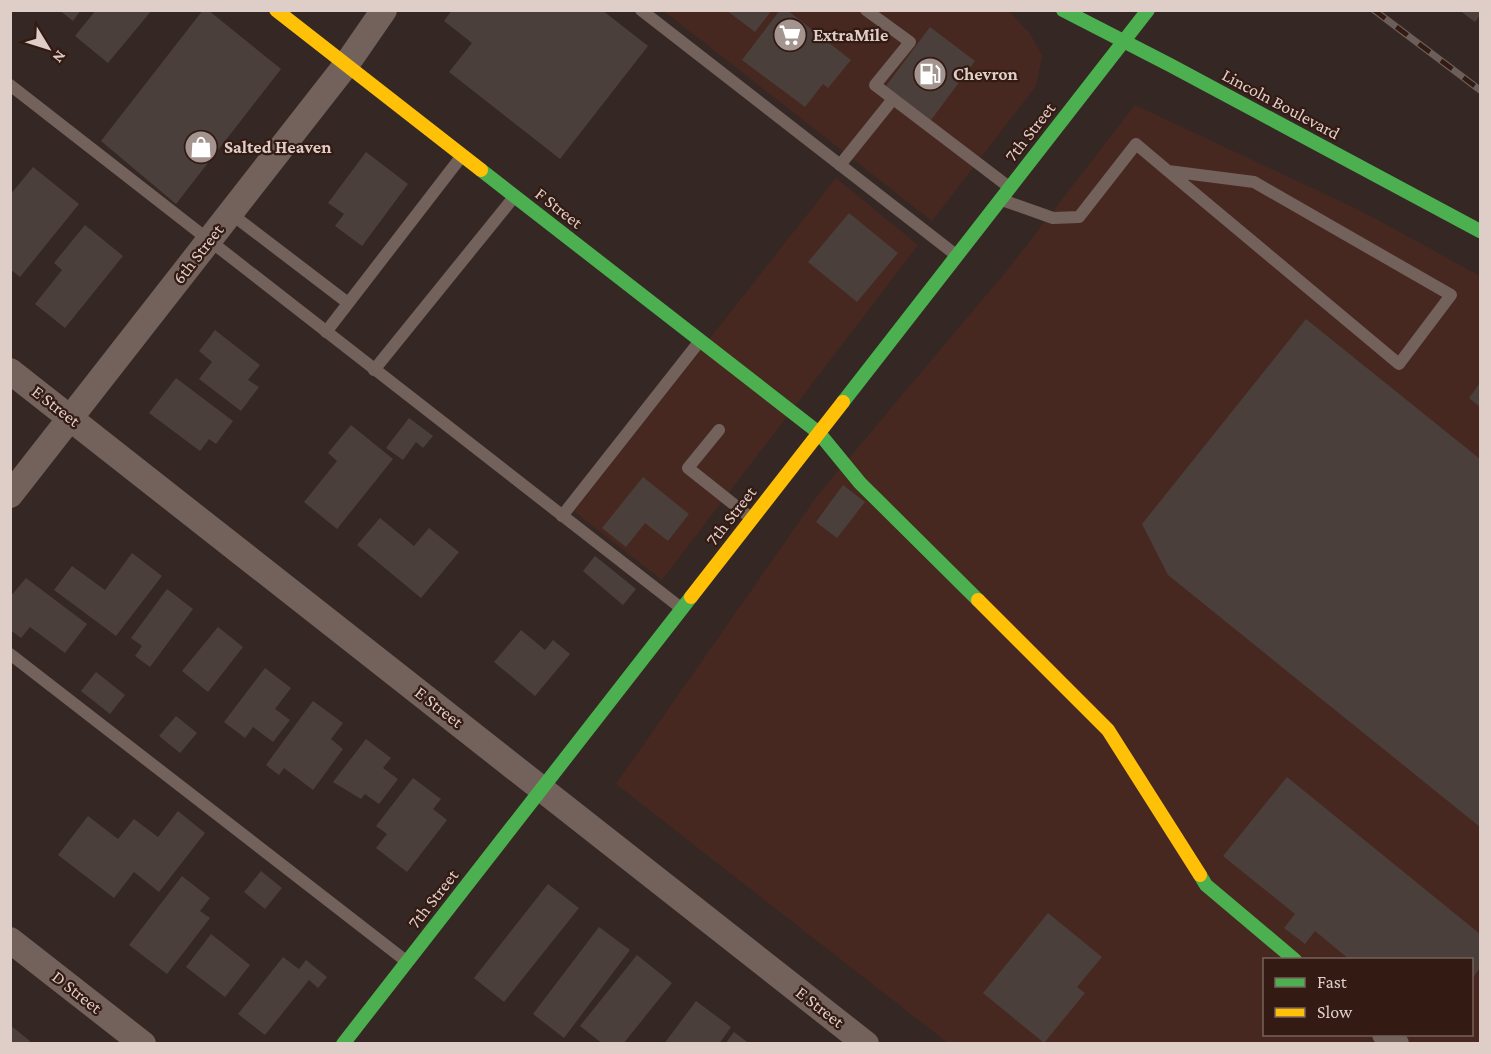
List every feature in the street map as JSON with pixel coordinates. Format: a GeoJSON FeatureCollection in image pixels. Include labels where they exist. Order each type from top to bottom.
{"type":"FeatureCollection","features":[{"type":"Feature","properties":{"kind":"street","name":"F Street"},"geometry":{"type":"LineString","coordinates":[[276,10],[819,433],[846,468],[1108,730],[1206,885],[1293,958]]}},
{"type":"Feature","properties":{"kind":"street","name":"6th Street"},"geometry":{"type":"LineString","coordinates":[[10,495],[346,65],[384,10]]}},
{"type":"Feature","properties":{"kind":"street","name":"Lincoln Boulevard"},"geometry":{"type":"LineString","coordinates":[[1063,10],[1480,231]]}},
{"type":"Feature","properties":{"kind":"street","name":"7th Street"},"geometry":{"type":"LineString","coordinates":[[343,1044],[1148,10]]}},
{"type":"Feature","properties":{"kind":"street","name":"E Street"},"geometry":{"type":"LineString","coordinates":[[10,371],[866,1044]]}},
{"type":"Feature","properties":{"kind":"street","name":"D Street"},"geometry":{"type":"LineString","coordinates":[[10,940],[143,1044]]}},
{"type":"Feature","properties":{"kind":"lane"},"geometry":{"type":"LineString","coordinates":[[641,10],[957,256]]}},
{"type":"Feature","properties":{"kind":"lane"},"geometry":{"type":"LineString","coordinates":[[867,11],[910,42],[876,85],[1010,188]]}},
{"type":"Feature","properties":{"kind":"lane"},"geometry":{"type":"LineString","coordinates":[[10,85],[682,609]]}},
{"type":"Feature","properties":{"kind":"lane"},"geometry":{"type":"LineString","coordinates":[[840,165],[893,99]]}},
{"type":"Feature","properties":{"kind":"lane"},"geometry":{"type":"LineString","coordinates":[[1001,200],[1053,218],[1079,217],[1136,144],[1168,171],[1399,364],[1451,295],[1254,182],[1168,171]]}},
{"type":"Feature","properties":{"kind":"lane"},"geometry":{"type":"LineString","coordinates":[[326,332],[462,155]]}},
{"type":"Feature","properties":{"kind":"lane"},"geometry":{"type":"LineString","coordinates":[[374,370],[514,196]]}},
{"type":"Feature","properties":{"kind":"lane"},"geometry":{"type":"LineString","coordinates":[[230,213],[348,303]]}},
{"type":"Feature","properties":{"kind":"lane"},"geometry":{"type":"LineString","coordinates":[[562,516],[700,341]]}},
{"type":"Feature","properties":{"kind":"lane"},"geometry":{"type":"LineString","coordinates":[[719,430],[688,468],[752,518]]}},
{"type":"Feature","properties":{"kind":"lane"},"geometry":{"type":"LineString","coordinates":[[10,654],[407,962]]}},
{"type":"Feature","properties":{"kind":"shaded area"},"geometry":{"type":"Polygon","coordinates":[[[664,11],[1009,11],[1031,35],[1042,56],[1036,86],[932,221],[664,11]]]}},
{"type":"Feature","properties":{"kind":"shaded area"},"geometry":{"type":"Polygon","coordinates":[[[1135,105],[1363,212],[1480,276],[1480,1043],[948,1043],[616,784],[818,495],[1009,268],[1135,105]]]}},
{"type":"Feature","properties":{"kind":"shaded area"},"geometry":{"type":"Polygon","coordinates":[[[836,178],[918,245],[662,580],[574,511],[836,178]]]}},
{"type":"Feature","properties":{"kind":"building"},"geometry":{"type":"Polygon","coordinates":[[[59,10],[81,10],[73,21],[59,10]]]}},
{"type":"Feature","properties":{"kind":"building"},"geometry":{"type":"Polygon","coordinates":[[[96,10],[152,10],[108,63],[75,36],[96,10]]]}},
{"type":"Feature","properties":{"kind":"building"},"geometry":{"type":"Polygon","coordinates":[[[203,10],[208,10],[281,69],[176,204],[101,141],[203,10]]]}},
{"type":"Feature","properties":{"kind":"building"},"geometry":{"type":"Polygon","coordinates":[[[452,10],[602,10],[648,46],[560,159],[449,72],[472,43],[444,21],[452,10]]]}},
{"type":"Feature","properties":{"kind":"building"},"geometry":{"type":"Polygon","coordinates":[[[726,10],[772,10],[755,32],[726,10]]]}},
{"type":"Feature","properties":{"kind":"building","name":"ExtraMile"},"geometry":{"type":"Polygon","coordinates":[[[780,10],[787,10],[851,60],[828,88],[823,84],[805,107],[742,60],[780,10]]]}},
{"type":"Feature","properties":{"kind":"building"},"geometry":{"type":"Polygon","coordinates":[[[1459,10],[1480,10],[1480,15],[1475,22],[1459,10]]]}},
{"type":"Feature","properties":{"kind":"building","name":"Chevron"},"geometry":{"type":"Polygon","coordinates":[[[930,27],[975,61],[931,120],[886,86],[930,27]]]}},
{"type":"Feature","properties":{"kind":"building"},"geometry":{"type":"Polygon","coordinates":[[[366,152],[408,184],[362,246],[335,226],[344,214],[328,203],[366,152]]]}},
{"type":"Feature","properties":{"kind":"building"},"geometry":{"type":"Polygon","coordinates":[[[33,167],[79,204],[20,277],[10,269],[10,195],[33,167]]]}},
{"type":"Feature","properties":{"kind":"building"},"geometry":{"type":"Polygon","coordinates":[[[849,213],[898,253],[857,302],[808,262],[849,213]]]}},
{"type":"Feature","properties":{"kind":"building"},"geometry":{"type":"Polygon","coordinates":[[[85,225],[123,256],[65,328],[35,304],[62,270],[54,263],[85,225]]]}},
{"type":"Feature","properties":{"kind":"building"},"geometry":{"type":"Polygon","coordinates":[[[1306,319],[1480,459],[1480,827],[1168,575],[1142,524],[1306,319]]]}},
{"type":"Feature","properties":{"kind":"building"},"geometry":{"type":"Polygon","coordinates":[[[215,330],[260,365],[248,380],[259,387],[241,411],[199,379],[212,362],[199,351],[215,330]]]}},
{"type":"Feature","properties":{"kind":"building"},"geometry":{"type":"Polygon","coordinates":[[[176,378],[233,421],[216,444],[209,439],[200,451],[149,413],[176,378]]]}},
{"type":"Feature","properties":{"kind":"building"},"geometry":{"type":"Polygon","coordinates":[[[1480,383],[1480,407],[1469,398],[1480,383]]]}},
{"type":"Feature","properties":{"kind":"building"},"geometry":{"type":"Polygon","coordinates":[[[409,418],[433,436],[423,448],[416,442],[403,460],[386,448],[409,418]]]}},
{"type":"Feature","properties":{"kind":"building"},"geometry":{"type":"Polygon","coordinates":[[[351,425],[393,459],[337,529],[304,502],[337,461],[328,453],[351,425]]]}},
{"type":"Feature","properties":{"kind":"building"},"geometry":{"type":"Polygon","coordinates":[[[643,477],[689,514],[668,541],[645,523],[626,547],[602,528],[643,477]]]}},
{"type":"Feature","properties":{"kind":"building"},"geometry":{"type":"Polygon","coordinates":[[[843,485],[865,502],[837,538],[816,522],[843,485]]]}},
{"type":"Feature","properties":{"kind":"building"},"geometry":{"type":"Polygon","coordinates":[[[380,518],[414,546],[429,528],[459,552],[421,598],[357,545],[380,518]]]}},
{"type":"Feature","properties":{"kind":"building"},"geometry":{"type":"Polygon","coordinates":[[[132,553],[162,576],[116,636],[54,590],[72,566],[105,590],[132,553]]]}},
{"type":"Feature","properties":{"kind":"building"},"geometry":{"type":"Polygon","coordinates":[[[595,556],[636,589],[623,605],[583,571],[595,556]]]}},
{"type":"Feature","properties":{"kind":"building"},"geometry":{"type":"Polygon","coordinates":[[[26,578],[87,624],[65,653],[30,627],[21,638],[10,630],[10,597],[26,578]]]}},
{"type":"Feature","properties":{"kind":"building"},"geometry":{"type":"Polygon","coordinates":[[[167,589],[193,609],[150,667],[135,656],[142,646],[131,638],[167,589]]]}},
{"type":"Feature","properties":{"kind":"building"},"geometry":{"type":"Polygon","coordinates":[[[218,627],[243,647],[208,692],[182,671],[218,627]]]}},
{"type":"Feature","properties":{"kind":"building"},"geometry":{"type":"Polygon","coordinates":[[[521,630],[545,650],[553,640],[570,654],[535,696],[494,662],[521,630]]]}},
{"type":"Feature","properties":{"kind":"building"},"geometry":{"type":"Polygon","coordinates":[[[265,668],[291,688],[275,709],[290,720],[273,742],[253,727],[245,738],[224,722],[265,668]]]}},
{"type":"Feature","properties":{"kind":"building"},"geometry":{"type":"Polygon","coordinates":[[[96,672],[125,695],[110,714],[81,691],[96,672]]]}},
{"type":"Feature","properties":{"kind":"building"},"geometry":{"type":"Polygon","coordinates":[[[313,701],[343,723],[331,739],[343,749],[313,790],[284,768],[279,775],[266,765],[313,701]]]}},
{"type":"Feature","properties":{"kind":"building"},"geometry":{"type":"Polygon","coordinates":[[[176,716],[197,733],[180,753],[159,736],[176,716]]]}},
{"type":"Feature","properties":{"kind":"building"},"geometry":{"type":"Polygon","coordinates":[[[366,739],[391,758],[383,768],[398,779],[379,804],[365,794],[361,799],[333,782],[366,739]]]}},
{"type":"Feature","properties":{"kind":"building"},"geometry":{"type":"Polygon","coordinates":[[[1287,777],[1480,934],[1480,968],[1473,978],[1473,958],[1348,958],[1315,931],[1305,944],[1284,928],[1295,914],[1223,856],[1287,777]]]}},
{"type":"Feature","properties":{"kind":"building"},"geometry":{"type":"Polygon","coordinates":[[[413,778],[441,799],[433,809],[447,820],[407,872],[376,848],[387,834],[376,826],[413,778]]]}},
{"type":"Feature","properties":{"kind":"building"},"geometry":{"type":"Polygon","coordinates":[[[178,811],[205,833],[159,892],[134,872],[114,898],[58,855],[88,816],[118,839],[134,819],[158,837],[178,811]]]}},
{"type":"Feature","properties":{"kind":"building"},"geometry":{"type":"Polygon","coordinates":[[[261,871],[282,888],[265,909],[244,892],[261,871]]]}},
{"type":"Feature","properties":{"kind":"building"},"geometry":{"type":"Polygon","coordinates":[[[182,876],[210,898],[200,911],[210,918],[167,974],[129,945],[182,876]]]}},
{"type":"Feature","properties":{"kind":"building"},"geometry":{"type":"Polygon","coordinates":[[[548,884],[579,908],[504,1002],[474,978],[548,884]]]}},
{"type":"Feature","properties":{"kind":"building"},"geometry":{"type":"Polygon","coordinates":[[[1048,913],[1102,957],[1077,987],[1085,993],[1044,1043],[983,993],[1048,913]]]}},
{"type":"Feature","properties":{"kind":"building"},"geometry":{"type":"Polygon","coordinates":[[[599,927],[630,950],[564,1038],[533,1014],[599,927]]]}},
{"type":"Feature","properties":{"kind":"building"},"geometry":{"type":"Polygon","coordinates":[[[211,934],[250,965],[225,997],[186,967],[211,934]]]}},
{"type":"Feature","properties":{"kind":"building"},"geometry":{"type":"Polygon","coordinates":[[[637,955],[672,983],[623,1044],[603,1044],[580,1026],[637,955]]]}},
{"type":"Feature","properties":{"kind":"building"},"geometry":{"type":"Polygon","coordinates":[[[283,957],[299,969],[306,960],[327,977],[318,988],[309,980],[265,1035],[238,1014],[283,957]]]}},
{"type":"Feature","properties":{"kind":"building"},"geometry":{"type":"Polygon","coordinates":[[[696,1001],[731,1027],[719,1044],[664,1044],[696,1001]]]}},
{"type":"Feature","properties":{"kind":"building"},"geometry":{"type":"Polygon","coordinates":[[[10,1025],[30,1041],[28,1044],[10,1044],[10,1025]]]}},
{"type":"Feature","properties":{"kind":"building"},"geometry":{"type":"Polygon","coordinates":[[[734,1032],[750,1044],[725,1044],[734,1032]]]}},
{"type":"Feature","properties":{"kind":"railway"},"geometry":{"type":"LineString","coordinates":[[1374,10],[1480,90]]}},
{"type":"Feature","properties":{"kind":"traffic: fast"},"geometry":{"type":"LineString","coordinates":[[1063,10],[1480,231]]}},
{"type":"Feature","properties":{"kind":"traffic: fast"},"geometry":{"type":"LineString","coordinates":[[843,402],[1148,10]]}},
{"type":"Feature","properties":{"kind":"traffic: fast"},"geometry":{"type":"LineString","coordinates":[[481,170],[819,433],[860,483],[978,600]]}},
{"type":"Feature","properties":{"kind":"traffic: fast"},"geometry":{"type":"LineString","coordinates":[[343,1044],[691,597]]}},
{"type":"Feature","properties":{"kind":"traffic: fast"},"geometry":{"type":"LineString","coordinates":[[1200,875],[1206,885],[1293,958]]}},
{"type":"Feature","properties":{"kind":"traffic: slow"},"geometry":{"type":"LineString","coordinates":[[276,10],[481,170]]}},
{"type":"Feature","properties":{"kind":"traffic: slow"},"geometry":{"type":"LineString","coordinates":[[691,597],[843,402]]}},
{"type":"Feature","properties":{"kind":"traffic: slow"},"geometry":{"type":"LineString","coordinates":[[978,600],[1108,730],[1200,875]]}},
{"type":"Feature","properties":{"kind":"place","name":"ExtraMile"},"geometry":{"type":"Point","coordinates":[790,35]}},
{"type":"Feature","properties":{"kind":"place","name":"Chevron"},"geometry":{"type":"Point","coordinates":[930,74]}},
{"type":"Feature","properties":{"kind":"place","name":"Salted Heaven"},"geometry":{"type":"Point","coordinates":[201,147]}}]}
